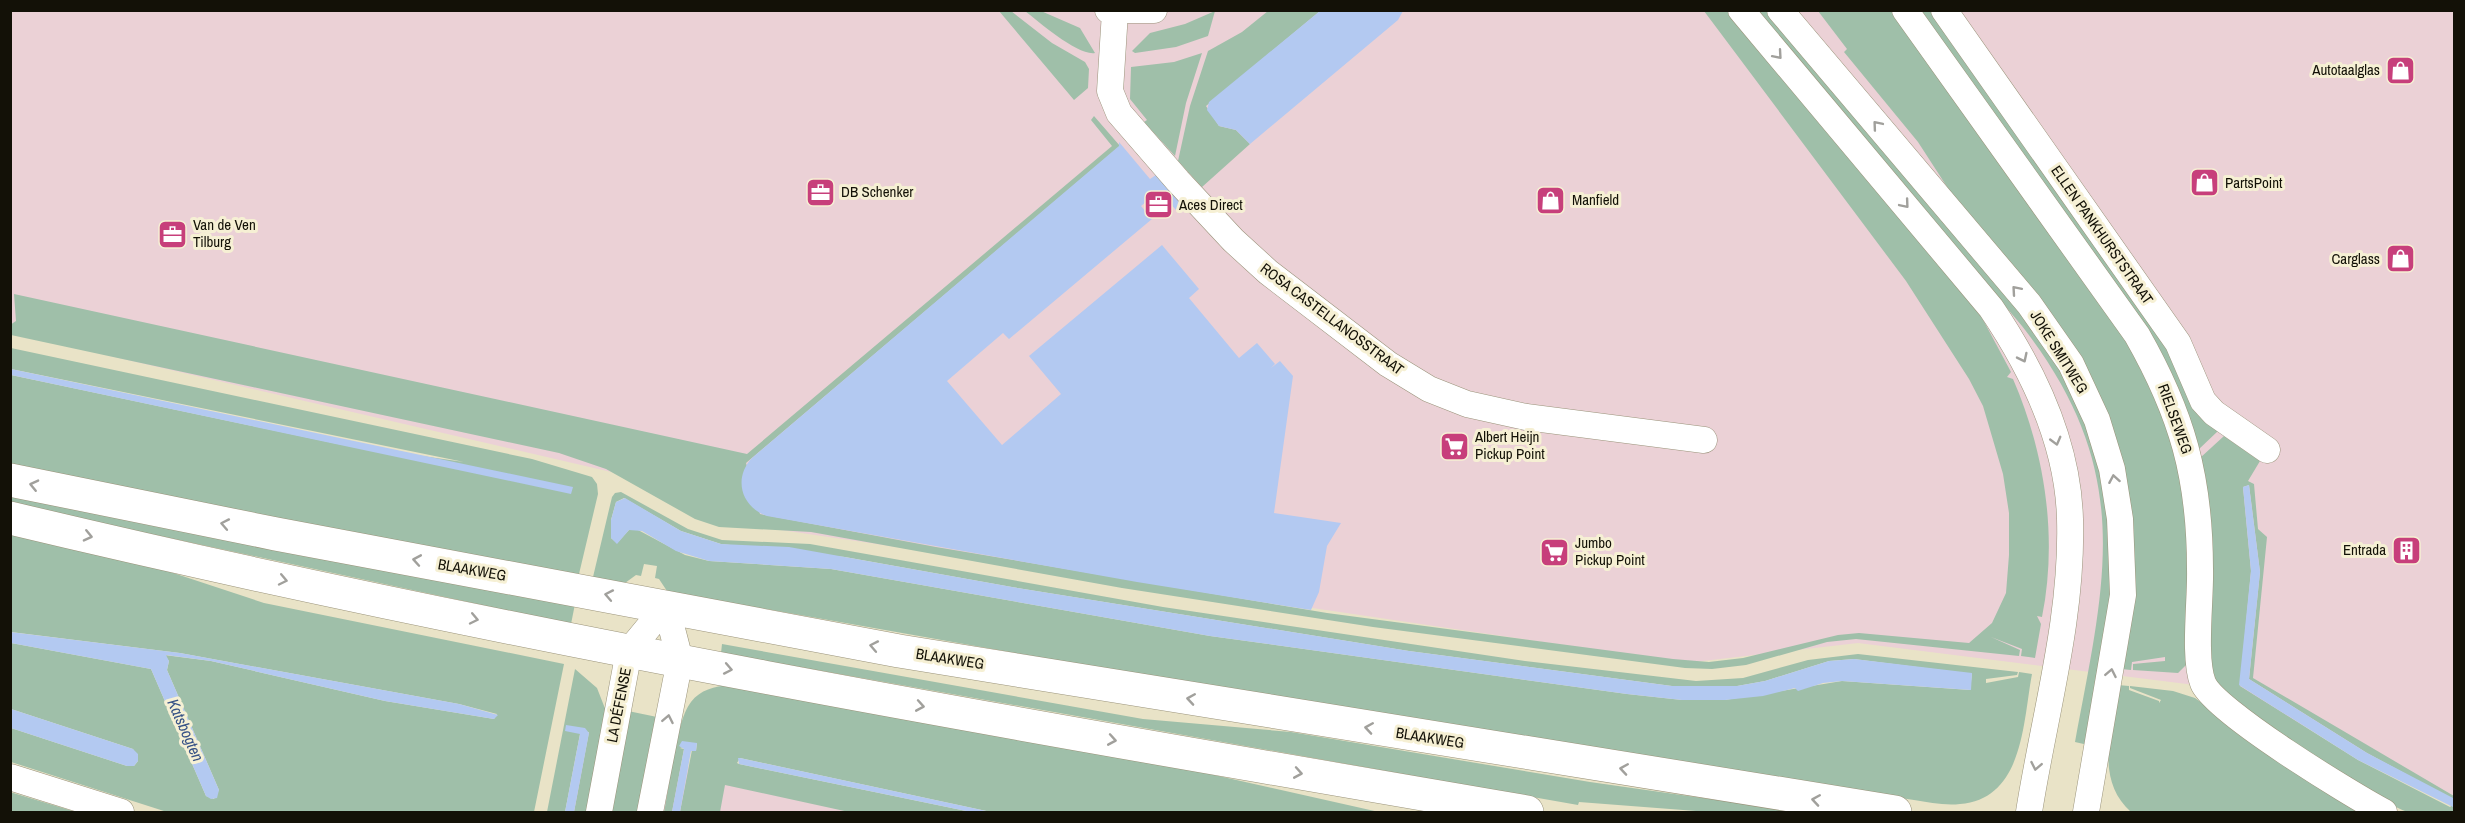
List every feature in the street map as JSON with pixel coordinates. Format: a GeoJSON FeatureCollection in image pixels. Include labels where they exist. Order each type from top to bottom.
{"type":"FeatureCollection","features":[{"type":"Feature","properties":{"kind":"main road","name":"BLAAKWEG"},"geometry":{"type":"LineString","coordinates":[[10,480],[276,534],[899,651],[1894,813]]}},
{"type":"Feature","properties":{"kind":"main road"},"geometry":{"type":"LineString","coordinates":[[10,518],[184,560],[629,651],[899,703],[1527,813]]}},
{"type":"Feature","properties":{"kind":"street"},"geometry":{"type":"LineString","coordinates":[[1112,11],[1154,10]]}},
{"type":"Feature","properties":{"kind":"street"},"geometry":{"type":"LineString","coordinates":[[1741,10],[1991,308],[2017,345],[2050,417],[2066,482],[2069,509],[2069,574],[2062,632],[2029,813]]}},
{"type":"Feature","properties":{"kind":"street","name":"JOKE SMITWEG"},"geometry":{"type":"LineString","coordinates":[[1780,10],[2029,304],[2071,364],[2097,420],[2112,470],[2120,519],[2123,586],[2118,635],[2086,813]]}},
{"type":"Feature","properties":{"kind":"street","name":"RIELSEWEG"},"geometry":{"type":"LineString","coordinates":[[1905,10],[2137,335],[2167,390],[2185,438],[2198,512],[2199,658],[2203,683],[2230,710],[2312,770],[2384,813]]}},
{"type":"Feature","properties":{"kind":"street","name":"ELLEN PANKHURSTSTRAAT"},"geometry":{"type":"LineString","coordinates":[[1944,10],[2178,343],[2203,401],[2214,414],[2266,450]]}},
{"type":"Feature","properties":{"kind":"street","name":"ROSA CASTELLANOSSTRAAT"},"geometry":{"type":"LineString","coordinates":[[1112,11],[1110,91],[1119,113],[1233,240],[1268,272],[1388,364],[1429,389],[1467,404],[1526,417],[1704,440]]}},
{"type":"Feature","properties":{"kind":"street"},"geometry":{"type":"LineString","coordinates":[[650,813],[680,660],[666,606]]}},
{"type":"Feature","properties":{"kind":"street","name":"LA DÉFENSE"},"geometry":{"type":"LineString","coordinates":[[599,813],[629,651],[666,606]]}},
{"type":"Feature","properties":{"kind":"street"},"geometry":{"type":"LineString","coordinates":[[10,777],[121,813]]}},
{"type":"Feature","properties":{"kind":"shaded area"},"geometry":{"type":"Polygon","coordinates":[[[11,11],[2454,11],[2454,798],[2227,689],[1858,643],[1686,663],[754,526],[637,478],[11,333],[11,11]]]}},
{"type":"Feature","properties":{"kind":"shaded area"},"geometry":{"type":"Polygon","coordinates":[[[587,745],[905,812],[571,812],[587,745]]]}},
{"type":"Feature","properties":{"kind":"green space"},"geometry":{"type":"Polygon","coordinates":[[[999,11],[1011,11],[1052,43],[1085,62],[1089,69],[1088,88],[1074,100],[999,11]]]}},
{"type":"Feature","properties":{"kind":"green space"},"geometry":{"type":"Polygon","coordinates":[[[1025,11],[1041,11],[1080,28],[1095,53],[1088,53],[1069,44],[1025,11]]]}},
{"type":"Feature","properties":{"kind":"green space"},"geometry":{"type":"Polygon","coordinates":[[[1215,11],[1208,36],[1176,47],[1135,53],[1132,51],[1150,33],[1185,24],[1215,11]]]}},
{"type":"Feature","properties":{"kind":"green space"},"geometry":{"type":"Polygon","coordinates":[[[1268,11],[1320,11],[1206,106],[1219,126],[1236,130],[1250,144],[1202,187],[1178,161],[1190,106],[1208,51],[1242,32],[1268,11]]]}},
{"type":"Feature","properties":{"kind":"green space"},"geometry":{"type":"Polygon","coordinates":[[[1704,11],[1731,11],[1730,17],[1737,17],[1980,314],[2011,372],[2007,377],[2013,379],[2024,407],[2046,496],[2049,556],[2047,587],[2042,617],[2037,616],[2041,624],[2035,658],[2021,656],[2022,649],[1991,637],[2020,650],[2019,656],[1856,639],[1827,642],[1746,665],[1712,669],[1685,668],[1373,627],[1122,588],[811,532],[719,527],[695,519],[606,469],[559,453],[11,335],[10,325],[16,321],[14,294],[747,454],[1112,146],[1091,120],[1094,116],[1120,146],[746,463],[760,514],[936,547],[1327,613],[1673,659],[1709,662],[1743,658],[1838,635],[1859,633],[1969,643],[1992,623],[2006,593],[2009,555],[2009,513],[2003,474],[1983,406],[1969,379],[1906,281],[1704,11]]]}},
{"type":"Feature","properties":{"kind":"green space"},"geometry":{"type":"Polygon","coordinates":[[[1756,11],[1768,11],[2022,311],[2077,397],[2104,480],[2113,588],[2088,745],[2075,742],[2096,628],[2102,576],[2102,527],[2097,478],[2082,429],[2058,379],[2022,326],[1756,11]]]}},
{"type":"Feature","properties":{"kind":"green space"},"geometry":{"type":"Polygon","coordinates":[[[1818,11],[1892,11],[2133,349],[2172,434],[2188,522],[2188,663],[2178,673],[2133,670],[2133,664],[2165,661],[2165,657],[2132,662],[2131,670],[2121,669],[2115,446],[1918,142],[1844,52],[1847,49],[1818,11]]]}},
{"type":"Feature","properties":{"kind":"green space"},"geometry":{"type":"Polygon","coordinates":[[[1917,11],[1931,11],[1949,40],[2084,227],[2162,340],[2191,401],[2207,422],[2218,431],[2198,450],[1917,11]]]}},
{"type":"Feature","properties":{"kind":"green space"},"geometry":{"type":"Polygon","coordinates":[[[1202,53],[1186,103],[1175,156],[1144,122],[1147,120],[1130,99],[1131,67],[1174,62],[1202,53]]]}},
{"type":"Feature","properties":{"kind":"green space"},"geometry":{"type":"Polygon","coordinates":[[[11,348],[532,459],[592,477],[597,484],[598,494],[579,574],[383,540],[11,465],[11,375],[338,444],[464,462],[11,369],[11,348]]]}},
{"type":"Feature","properties":{"kind":"green space"},"geometry":{"type":"Polygon","coordinates":[[[2224,436],[2260,461],[2248,481],[2254,484],[2258,529],[2267,537],[2253,678],[2454,796],[2454,800],[2367,753],[2249,679],[2260,572],[2249,485],[2243,487],[2251,571],[2240,686],[2358,760],[2450,807],[2454,804],[2454,812],[2416,814],[2389,803],[2335,771],[2272,729],[2224,692],[2214,680],[2210,661],[2211,574],[2200,458],[2224,436]]]}},
{"type":"Feature","properties":{"kind":"green space"},"geometry":{"type":"Polygon","coordinates":[[[621,492],[688,529],[722,540],[810,544],[1163,607],[1525,661],[1696,681],[1743,678],[1808,660],[1858,654],[2018,672],[2017,675],[1986,679],[1986,683],[2018,677],[2019,672],[2032,674],[2022,734],[2017,755],[2009,773],[1997,788],[1981,799],[1960,804],[1937,804],[1481,735],[715,600],[667,591],[659,579],[655,578],[657,566],[644,564],[641,576],[636,575],[625,583],[593,577],[612,497],[615,493],[621,492]],[[624,498],[616,502],[611,520],[611,538],[617,543],[629,530],[638,530],[685,555],[709,561],[831,569],[1210,636],[1627,694],[1682,700],[1725,700],[1842,681],[1970,690],[1972,674],[1854,659],[1829,661],[1765,681],[1737,686],[1672,686],[1409,651],[1012,587],[845,557],[721,544],[681,531],[624,498]]]}},
{"type":"Feature","properties":{"kind":"green space"},"geometry":{"type":"Polygon","coordinates":[[[11,495],[575,604],[571,624],[11,504],[11,495]]]}},
{"type":"Feature","properties":{"kind":"green space"},"geometry":{"type":"Polygon","coordinates":[[[11,534],[149,565],[264,603],[564,664],[534,812],[167,812],[11,762],[11,728],[127,766],[134,766],[138,761],[133,749],[11,709],[11,643],[151,669],[206,796],[214,799],[219,790],[167,670],[169,661],[164,655],[211,661],[385,701],[494,719],[497,714],[459,704],[180,653],[11,632],[11,534]]]}},
{"type":"Feature","properties":{"kind":"green space"},"geometry":{"type":"Polygon","coordinates":[[[722,644],[1143,719],[1291,732],[1590,782],[1801,812],[1709,812],[1579,802],[1578,805],[721,653],[722,644]]]}},
{"type":"Feature","properties":{"kind":"green space"},"geometry":{"type":"Polygon","coordinates":[[[575,669],[597,688],[606,711],[590,812],[574,812],[589,732],[580,734],[565,812],[547,812],[575,669]]]}},
{"type":"Feature","properties":{"kind":"green space"},"geometry":{"type":"Polygon","coordinates":[[[729,685],[1143,759],[1379,812],[991,812],[740,758],[737,763],[739,764],[971,812],[849,812],[725,785],[720,812],[680,812],[692,750],[696,751],[697,743],[680,748],[684,749],[672,812],[664,812],[677,739],[685,712],[691,702],[703,692],[729,685]]]}},
{"type":"Feature","properties":{"kind":"green space"},"geometry":{"type":"Polygon","coordinates":[[[2118,685],[2129,686],[2129,690],[2159,701],[2159,703],[2161,700],[2130,688],[2130,686],[2173,691],[2195,698],[2330,795],[2361,812],[2131,812],[2120,799],[2109,769],[2108,752],[2118,685]]]}},
{"type":"Feature","properties":{"kind":"green space"},"geometry":{"type":"Polygon","coordinates":[[[628,711],[657,717],[638,812],[608,812],[628,711]]]}},
{"type":"Feature","properties":{"kind":"green space"},"geometry":{"type":"Polygon","coordinates":[[[10,792],[76,812],[11,812],[10,792]]]}},
{"type":"Feature","properties":{"kind":"water"},"geometry":{"type":"Polygon","coordinates":[[[1320,11],[1403,11],[1398,20],[1250,144],[1236,130],[1219,126],[1207,110],[1209,102],[1320,11]]]}},
{"type":"Feature","properties":{"kind":"water"},"geometry":{"type":"Polygon","coordinates":[[[1119,142],[1150,179],[1156,175],[1182,205],[1176,210],[1159,191],[1141,206],[1152,219],[1009,339],[1003,333],[947,381],[1002,445],[1061,394],[1029,356],[1162,245],[1199,289],[1189,298],[1239,358],[1257,343],[1275,364],[1271,368],[1280,361],[1293,376],[1274,513],[1341,523],[1327,546],[1319,592],[1311,610],[1137,582],[767,516],[751,506],[746,499],[742,483],[746,466],[752,458],[1119,146],[1119,142]]]}},
{"type":"Feature","properties":{"kind":"water"},"geometry":{"type":"Polygon","coordinates":[[[11,369],[573,487],[571,494],[11,375],[11,369]]]}},
{"type":"Feature","properties":{"kind":"water"},"geometry":{"type":"Polygon","coordinates":[[[2249,485],[2260,572],[2249,679],[2367,753],[2453,798],[2453,807],[2358,760],[2239,685],[2251,571],[2243,487],[2249,485]]]}},
{"type":"Feature","properties":{"kind":"water"},"geometry":{"type":"Polygon","coordinates":[[[625,498],[681,531],[721,544],[789,547],[1012,587],[1409,651],[1672,686],[1737,686],[1765,681],[1829,661],[1854,659],[1972,673],[1971,690],[1842,681],[1823,683],[1798,691],[1795,688],[1763,696],[1725,700],[1682,700],[1210,636],[831,569],[709,561],[676,551],[642,531],[629,530],[617,544],[611,538],[611,520],[616,502],[625,498]]]}},
{"type":"Feature","properties":{"kind":"water","name":"Katsbogten"},"geometry":{"type":"Polygon","coordinates":[[[10,632],[180,653],[459,704],[498,715],[494,719],[385,701],[211,661],[166,655],[169,661],[167,670],[219,790],[217,798],[211,799],[206,796],[151,669],[11,643],[10,632]]]}},
{"type":"Feature","properties":{"kind":"water"},"geometry":{"type":"Polygon","coordinates":[[[11,709],[133,749],[138,754],[138,761],[134,766],[127,766],[11,728],[11,709]]]}},
{"type":"Feature","properties":{"kind":"water"},"geometry":{"type":"Polygon","coordinates":[[[566,725],[585,728],[589,733],[574,812],[565,812],[580,734],[565,731],[566,725]]]}},
{"type":"Feature","properties":{"kind":"water"},"geometry":{"type":"Polygon","coordinates":[[[682,741],[697,743],[696,751],[691,751],[680,812],[672,812],[684,749],[679,746],[682,741]]]}},
{"type":"Feature","properties":{"kind":"water"},"geometry":{"type":"Polygon","coordinates":[[[738,758],[991,812],[971,812],[739,764],[738,758]]]}},
{"type":"Feature","properties":{"kind":"place","name":"Autotaalglas"},"geometry":{"type":"Point","coordinates":[2401,70]}},
{"type":"Feature","properties":{"kind":"place","name":"PartsPoint"},"geometry":{"type":"Point","coordinates":[2204,183]}},
{"type":"Feature","properties":{"kind":"place","name":"DB Schenker"},"geometry":{"type":"Point","coordinates":[820,192]}},
{"type":"Feature","properties":{"kind":"place","name":"Manfield"},"geometry":{"type":"Point","coordinates":[1551,200]}},
{"type":"Feature","properties":{"kind":"place","name":"Aces Direct"},"geometry":{"type":"Point","coordinates":[1158,205]}},
{"type":"Feature","properties":{"kind":"place","name":"Van de Ven Tilburg"},"geometry":{"type":"Point","coordinates":[172,234]}},
{"type":"Feature","properties":{"kind":"place","name":"Carglass"},"geometry":{"type":"Point","coordinates":[2401,259]}},
{"type":"Feature","properties":{"kind":"place","name":"Albert Heijn Pickup Point"},"geometry":{"type":"Point","coordinates":[1454,446]}},
{"type":"Feature","properties":{"kind":"place","name":"Entrada"},"geometry":{"type":"Point","coordinates":[2407,550]}},
{"type":"Feature","properties":{"kind":"place","name":"Jumbo Pickup Point"},"geometry":{"type":"Point","coordinates":[1554,552]}}]}
